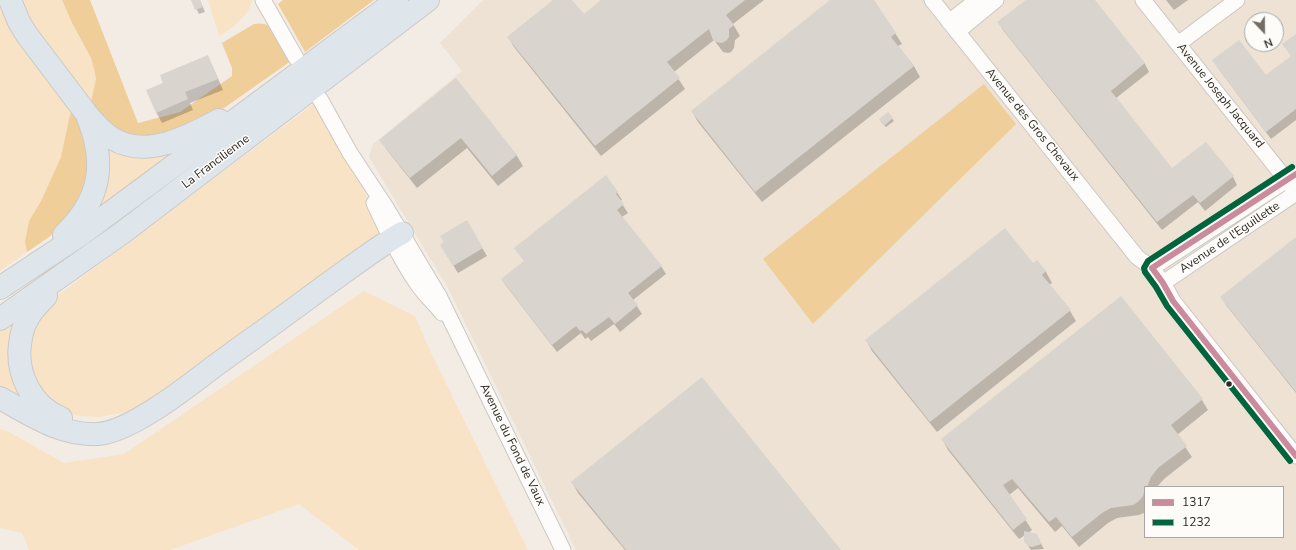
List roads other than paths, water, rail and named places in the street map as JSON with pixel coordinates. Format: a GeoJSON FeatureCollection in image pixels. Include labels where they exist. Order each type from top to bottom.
{"type":"FeatureCollection","features":[{"type":"Feature","properties":{"kind":"highway"},"geometry":{"type":"LineString","coordinates":[[10,0],[19,22],[27,35],[86,113],[114,140],[124,144],[138,147],[165,144],[187,136],[276,90]]}},
{"type":"Feature","properties":{"kind":"highway","name":"La Francilienne"},"geometry":{"type":"LineString","coordinates":[[0,288],[34,264],[83,233],[397,0]]}},
{"type":"Feature","properties":{"kind":"highway","name":"La Francilienne"},"geometry":{"type":"LineString","coordinates":[[0,319],[122,233],[428,0]]}},
{"type":"Feature","properties":{"kind":"highway"},"geometry":{"type":"LineString","coordinates":[[34,264],[71,228],[83,213],[94,193],[97,183],[99,158],[94,132],[86,113]]}},
{"type":"Feature","properties":{"kind":"highway"},"geometry":{"type":"LineString","coordinates":[[122,233],[47,296],[34,309],[26,320],[21,334],[19,352],[20,365],[23,379],[30,392],[54,415],[70,422],[85,425],[104,425],[146,414]]}},
{"type":"Feature","properties":{"kind":"highway"},"geometry":{"type":"LineString","coordinates":[[0,398],[52,426],[84,433],[99,434],[124,427],[191,384],[396,236]]}},
{"type":"Feature","properties":{"kind":"street"},"geometry":{"type":"LineString","coordinates":[[263,0],[296,58]]}},
{"type":"Feature","properties":{"kind":"street","name":"Avenue des Gros Chevaux"},"geometry":{"type":"LineString","coordinates":[[932,0],[1137,257],[1152,268],[1163,283],[1173,301],[1296,456]]}},
{"type":"Feature","properties":{"kind":"street"},"geometry":{"type":"LineString","coordinates":[[953,27],[977,0]]}},
{"type":"Feature","properties":{"kind":"street"},"geometry":{"type":"LineString","coordinates":[[953,27],[996,0]]}},
{"type":"Feature","properties":{"kind":"street","name":"Avenue Joseph Jacquard"},"geometry":{"type":"LineString","coordinates":[[1143,0],[1178,44],[1291,177],[1296,193]]}},
{"type":"Feature","properties":{"kind":"street"},"geometry":{"type":"LineString","coordinates":[[1178,44],[1237,0]]}},
{"type":"Feature","properties":{"kind":"street","name":"Avenue du Fond de Vaux"},"geometry":{"type":"LineString","coordinates":[[320,99],[396,236],[417,284],[442,314],[460,340],[563,550]]}},
{"type":"Feature","properties":{"kind":"street","name":"Avenue de l'Eguillette"},"geometry":{"type":"LineString","coordinates":[[1152,268],[1291,177]]}},
{"type":"Feature","properties":{"kind":"street","name":"Avenue de l'Eguillette"},"geometry":{"type":"LineString","coordinates":[[1163,283],[1296,193]]}}]}
